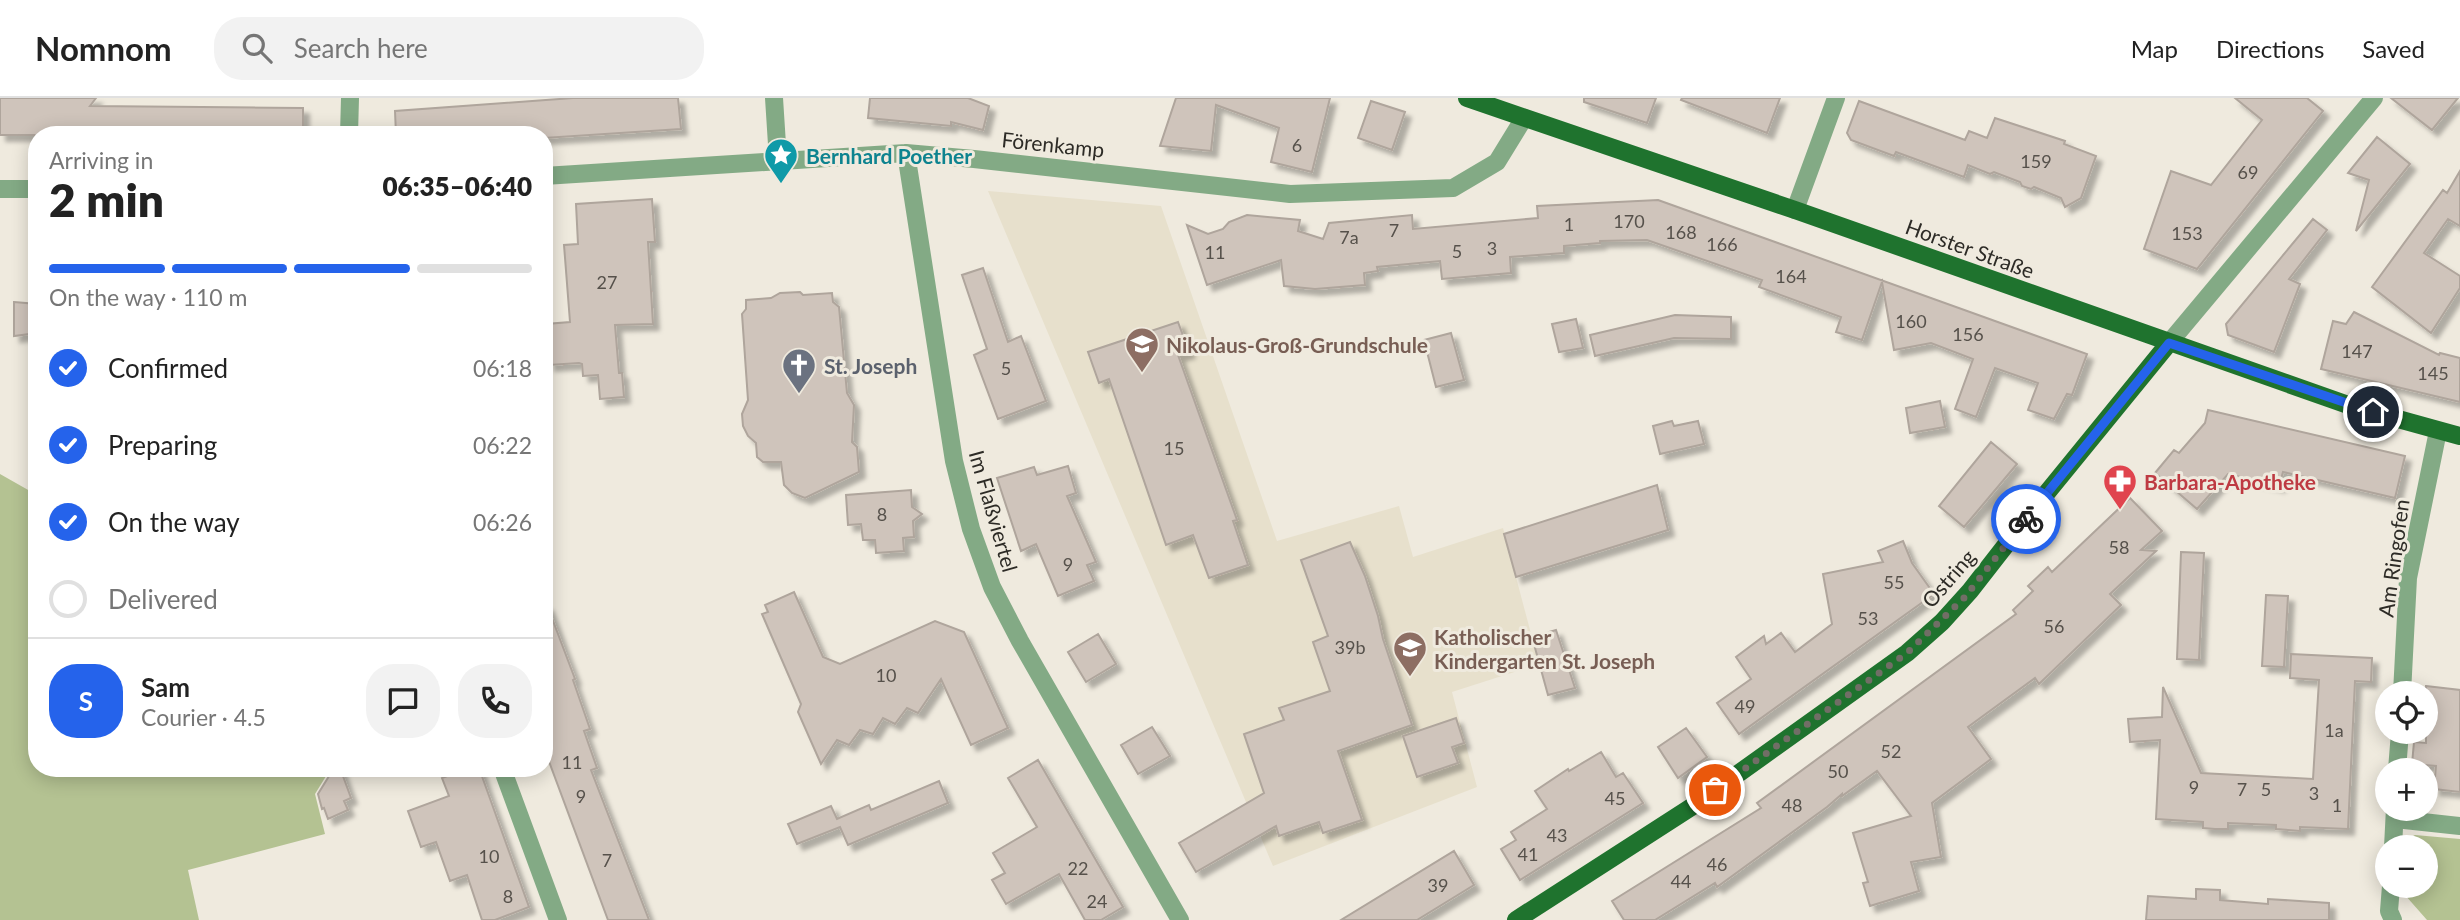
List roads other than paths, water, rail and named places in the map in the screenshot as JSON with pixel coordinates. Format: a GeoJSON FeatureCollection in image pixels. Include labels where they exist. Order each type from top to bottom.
{"type":"FeatureCollection","features":[{"type":"Feature","properties":{"kind":"main road","name":"Horster Straße"},"geometry":{"type":"LineString","coordinates":[[1467,98],[1795,210],[2351,406],[2460,436]]}},
{"type":"Feature","properties":{"kind":"main road","name":"Ostring"},"geometry":{"type":"LineString","coordinates":[[1516,920],[1693,806],[1907,653],[1970,591],[2169,343]]}},
{"type":"Feature","properties":{"kind":"street"},"geometry":{"type":"LineString","coordinates":[[349,126],[350,98]]}},
{"type":"Feature","properties":{"kind":"street"},"geometry":{"type":"LineString","coordinates":[[774,98],[774,160]]}},
{"type":"Feature","properties":{"kind":"street"},"geometry":{"type":"LineString","coordinates":[[1795,210],[1836,98]]}},
{"type":"Feature","properties":{"kind":"street","name":"Ostring"},"geometry":{"type":"LineString","coordinates":[[2169,343],[2374,98]]}},
{"type":"Feature","properties":{"kind":"street","name":"Förenkamp"},"geometry":{"type":"LineString","coordinates":[[553,175],[906,153],[1290,194],[1453,188],[1497,162],[1524,118]]}},
{"type":"Feature","properties":{"kind":"street","name":"Im Flaßviertel"},"geometry":{"type":"LineString","coordinates":[[906,153],[954,461],[971,529],[992,587],[1020,641],[1180,920]]}},
{"type":"Feature","properties":{"kind":"street"},"geometry":{"type":"LineString","coordinates":[[0,189],[28,189]]}},
{"type":"Feature","properties":{"kind":"street","name":"Am Ringofen"},"geometry":{"type":"LineString","coordinates":[[2403,681],[2408,578],[2438,430]]}},
{"type":"Feature","properties":{"kind":"street"},"geometry":{"type":"LineString","coordinates":[[505,777],[558,920]]}},
{"type":"Feature","properties":{"kind":"street"},"geometry":{"type":"LineString","coordinates":[[2433,821],[2460,826]]}},
{"type":"Feature","properties":{"kind":"street"},"geometry":{"type":"LineString","coordinates":[[2390,898],[2389,911],[2393,920]]}},
{"type":"Feature","properties":{"kind":"place","name":"Bernhard Poether"},"geometry":{"type":"Point","coordinates":[781,185]}},
{"type":"Feature","properties":{"kind":"place","name":"Nikolaus-Groß-Grundschule"},"geometry":{"type":"Point","coordinates":[1142,374]}},
{"type":"Feature","properties":{"kind":"place","name":"St. Joseph"},"geometry":{"type":"Point","coordinates":[799,395]}},
{"type":"Feature","properties":{"kind":"place","name":"Barbara-Apotheke"},"geometry":{"type":"Point","coordinates":[2120,511]}},
{"type":"Feature","properties":{"kind":"place","name":"Katholischer Kindergarten St. Joseph"},"geometry":{"type":"Point","coordinates":[1410,678]}}]}
